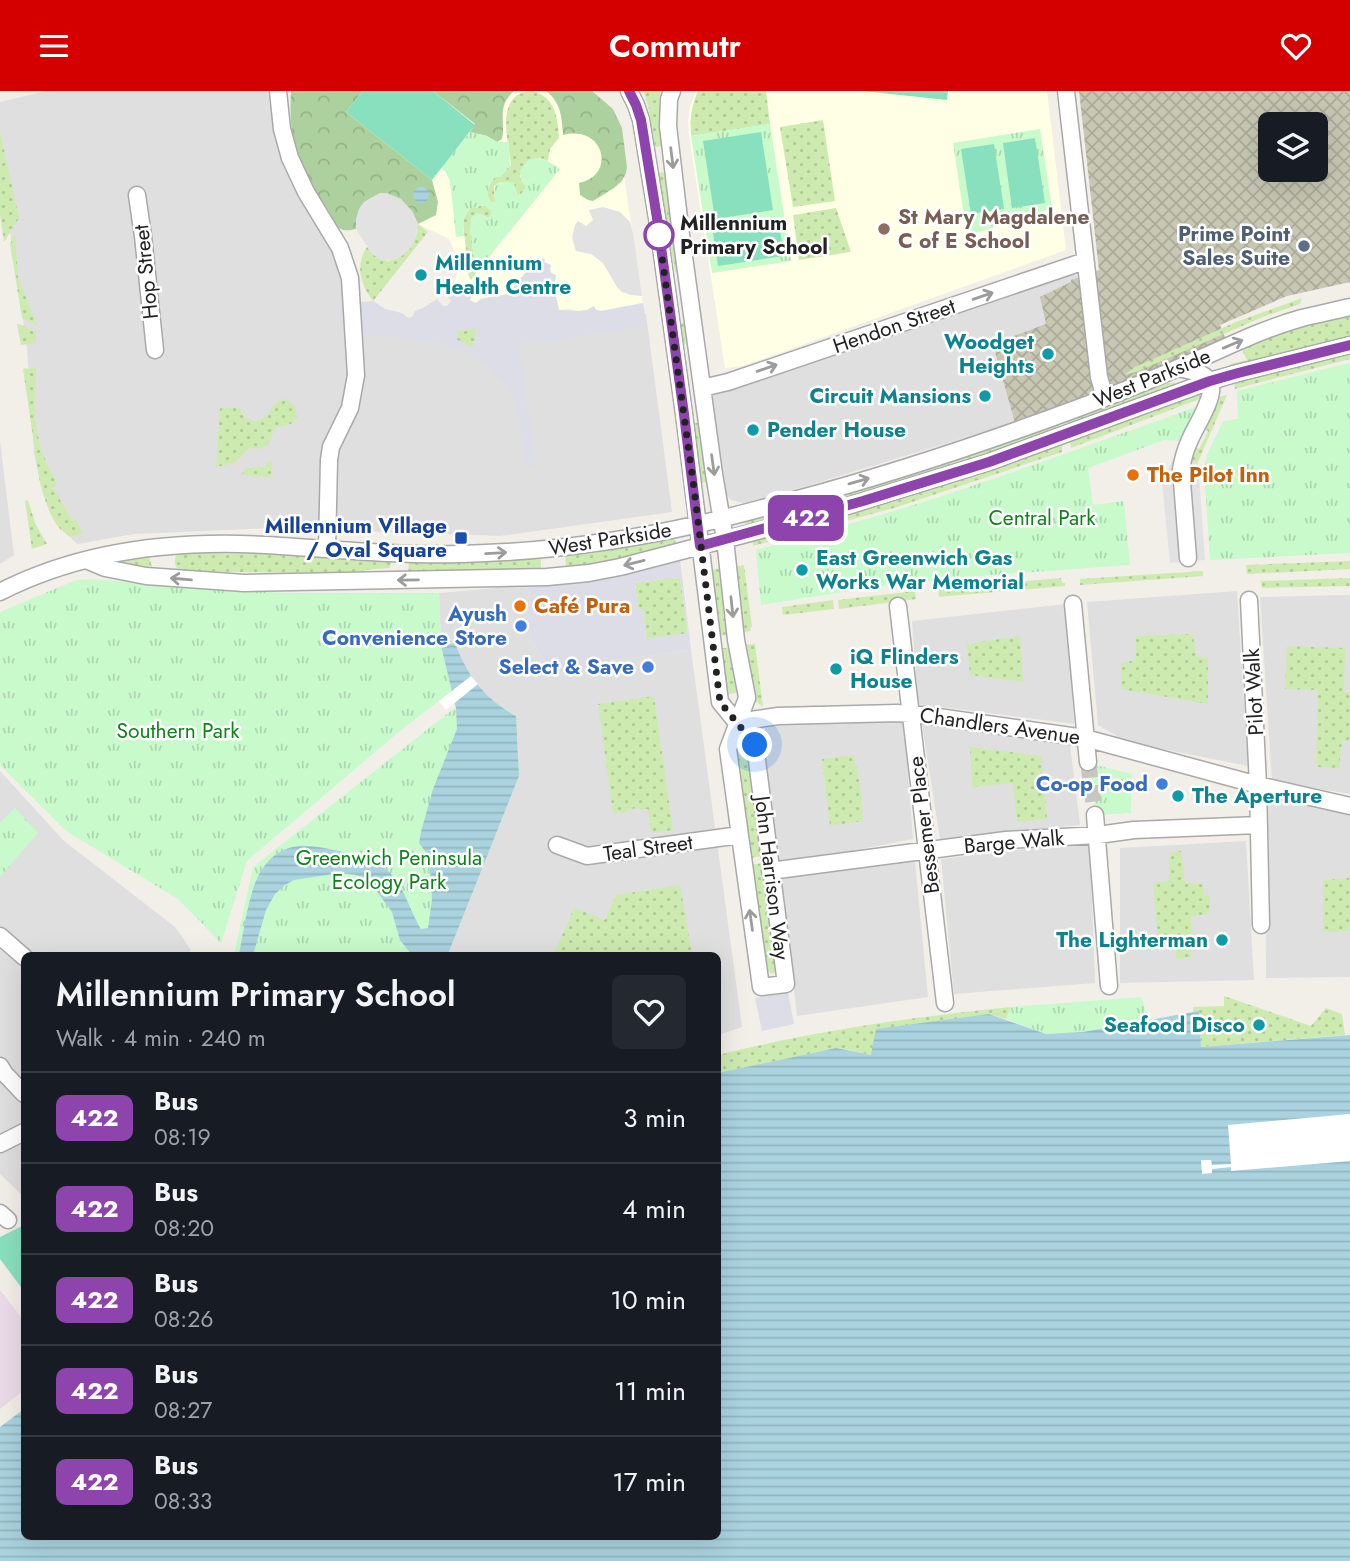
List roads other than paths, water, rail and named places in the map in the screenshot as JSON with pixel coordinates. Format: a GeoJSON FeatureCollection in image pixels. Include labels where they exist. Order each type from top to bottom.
{"type":"FeatureCollection","features":[{"type":"Feature","properties":{"kind":"street"},"geometry":{"type":"LineString","coordinates":[[278,91],[282,129],[290,158],[306,192],[340,248],[350,278],[356,375],[350,408],[331,447],[327,549]]}},
{"type":"Feature","properties":{"kind":"street","name":"John Harrison Way"},"geometry":{"type":"LineString","coordinates":[[629,91],[641,120],[657,218],[720,702],[737,722],[755,745],[786,984],[772,990],[761,987],[728,749],[737,722],[747,697],[736,640],[725,539],[702,388],[668,125],[672,91]]}},
{"type":"Feature","properties":{"kind":"street"},"geometry":{"type":"LineString","coordinates":[[1066,91],[1099,377],[1105,398]]}},
{"type":"Feature","properties":{"kind":"street","name":"Hop Street"},"geometry":{"type":"LineString","coordinates":[[137,195],[155,351]]}},
{"type":"Feature","properties":{"kind":"street","name":"Hendon Street"},"geometry":{"type":"LineString","coordinates":[[702,388],[1085,261]]}},
{"type":"Feature","properties":{"kind":"street","name":"West Parkside"},"geometry":{"type":"LineString","coordinates":[[0,592],[35,576],[101,555],[162,547],[207,544],[401,553],[499,553],[559,548],[698,524],[818,493],[989,440],[1105,398],[1261,332],[1350,307]]}},
{"type":"Feature","properties":{"kind":"street","name":"West Parkside"},"geometry":{"type":"LineString","coordinates":[[86,560],[105,568],[209,582],[293,583],[547,577],[589,573],[852,504],[989,462],[1210,381],[1350,345]]}},
{"type":"Feature","properties":{"kind":"street"},"geometry":{"type":"LineString","coordinates":[[1178,368],[1201,374],[1210,381],[1213,389],[1189,441],[1181,469],[1188,558]]}},
{"type":"Feature","properties":{"kind":"street"},"geometry":{"type":"LineString","coordinates":[[684,414],[706,411]]}},
{"type":"Feature","properties":{"kind":"street","name":"Pilot Walk"},"geometry":{"type":"LineString","coordinates":[[1249,600],[1258,785]]}},
{"type":"Feature","properties":{"kind":"street"},"geometry":{"type":"LineString","coordinates":[[1073,604],[1088,762]]}},
{"type":"Feature","properties":{"kind":"street","name":"Bessemer Place"},"geometry":{"type":"LineString","coordinates":[[898,606],[945,1003]]}},
{"type":"Feature","properties":{"kind":"street","name":"Chandlers Avenue"},"geometry":{"type":"LineString","coordinates":[[737,722],[778,716],[911,713],[1085,738],[1258,785],[1350,806]]}},
{"type":"Feature","properties":{"kind":"street"},"geometry":{"type":"LineString","coordinates":[[1258,785],[1261,925]]}},
{"type":"Feature","properties":{"kind":"street"},"geometry":{"type":"LineString","coordinates":[[1095,815],[1109,986]]}},
{"type":"Feature","properties":{"kind":"street","name":"Barge Walk"},"geometry":{"type":"LineString","coordinates":[[770,871],[1006,840],[1098,835],[1134,829],[1259,825]]}},
{"type":"Feature","properties":{"kind":"street","name":"Teal Street"},"geometry":{"type":"LineString","coordinates":[[557,845],[587,856],[740,835]]}},
{"type":"Feature","properties":{"kind":"street"},"geometry":{"type":"LineString","coordinates":[[0,936],[21,954]]}},
{"type":"Feature","properties":{"kind":"street"},"geometry":{"type":"LineString","coordinates":[[0,1066],[21,1091]]}},
{"type":"Feature","properties":{"kind":"street"},"geometry":{"type":"LineString","coordinates":[[0,1144],[21,1134]]}},
{"type":"Feature","properties":{"kind":"water"},"geometry":{"type":"Polygon","coordinates":[[[418,187],[424,187],[429,195],[427,201],[418,203],[413,198],[413,192],[418,187]]]}},
{"type":"Feature","properties":{"kind":"water"},"geometry":{"type":"Polygon","coordinates":[[[455,643],[478,685],[495,702],[516,716],[519,776],[449,952],[410,952],[400,940],[392,912],[372,885],[357,875],[340,873],[294,880],[285,885],[275,894],[266,910],[254,952],[240,952],[258,876],[274,856],[293,847],[331,849],[379,864],[397,882],[421,929],[428,928],[432,899],[430,868],[425,851],[419,843],[433,789],[457,729],[456,708],[441,646],[455,643]]]}},
{"type":"Feature","properties":{"kind":"water"},"geometry":{"type":"Polygon","coordinates":[[[1199,1011],[1201,1047],[1350,1035],[1350,1561],[0,1561],[0,1427],[21,1411],[21,1540],[721,1540],[721,1072],[836,1048],[871,1055],[876,1029],[989,1014],[1046,1034],[1083,1032],[1199,1011]]]}},
{"type":"Feature","properties":{"kind":"tunnel"},"geometry":{"type":"LineString","coordinates":[[1088,762],[1095,815]]}},
{"type":"Feature","properties":{"kind":"place","name":"St Mary Magdalene C of E School"},"geometry":{"type":"Point","coordinates":[884,229]}},
{"type":"Feature","properties":{"kind":"place","name":"Millennium Primary School"},"geometry":{"type":"Point","coordinates":[659,235]}},
{"type":"Feature","properties":{"kind":"place","name":"Prime Point Sales Suite"},"geometry":{"type":"Point","coordinates":[1304,246]}},
{"type":"Feature","properties":{"kind":"place","name":"Millennium Health Centre"},"geometry":{"type":"Point","coordinates":[421,275]}},
{"type":"Feature","properties":{"kind":"place","name":"Woodget Heights"},"geometry":{"type":"Point","coordinates":[1048,354]}},
{"type":"Feature","properties":{"kind":"place","name":"Circuit Mansions"},"geometry":{"type":"Point","coordinates":[985,396]}},
{"type":"Feature","properties":{"kind":"place","name":"Pender House"},"geometry":{"type":"Point","coordinates":[753,430]}},
{"type":"Feature","properties":{"kind":"place","name":"The Pilot Inn"},"geometry":{"type":"Point","coordinates":[1133,475]}},
{"type":"Feature","properties":{"kind":"place","name":"Millennium Village / Oval Square"},"geometry":{"type":"Point","coordinates":[461,538]}},
{"type":"Feature","properties":{"kind":"place","name":"East Greenwich Gas Works War Memorial"},"geometry":{"type":"Point","coordinates":[802,570]}},
{"type":"Feature","properties":{"kind":"place","name":"Café Pura"},"geometry":{"type":"Point","coordinates":[520,606]}},
{"type":"Feature","properties":{"kind":"place","name":"Ayush Convenience Store"},"geometry":{"type":"Point","coordinates":[521,626]}},
{"type":"Feature","properties":{"kind":"place","name":"Select & Save"},"geometry":{"type":"Point","coordinates":[648,667]}},
{"type":"Feature","properties":{"kind":"place","name":"iQ Flinders House"},"geometry":{"type":"Point","coordinates":[836,669]}},
{"type":"Feature","properties":{"kind":"place","name":"Co-op Food"},"geometry":{"type":"Point","coordinates":[1162,784]}},
{"type":"Feature","properties":{"kind":"place","name":"The Aperture"},"geometry":{"type":"Point","coordinates":[1178,796]}},
{"type":"Feature","properties":{"kind":"place","name":"The Lighterman"},"geometry":{"type":"Point","coordinates":[1222,940]}},
{"type":"Feature","properties":{"kind":"place","name":"Seafood Disco"},"geometry":{"type":"Point","coordinates":[1259,1025]}},
{"type":"Feature","properties":{"kind":"park label","name":"Central Park"},"geometry":{"type":"Point","coordinates":[1042,518]}},
{"type":"Feature","properties":{"kind":"park label","name":"Southern Park"},"geometry":{"type":"Point","coordinates":[178,731]}},
{"type":"Feature","properties":{"kind":"park label","name":"Greenwich Peninsula Ecology Park"},"geometry":{"type":"Point","coordinates":[389,870]}}]}
